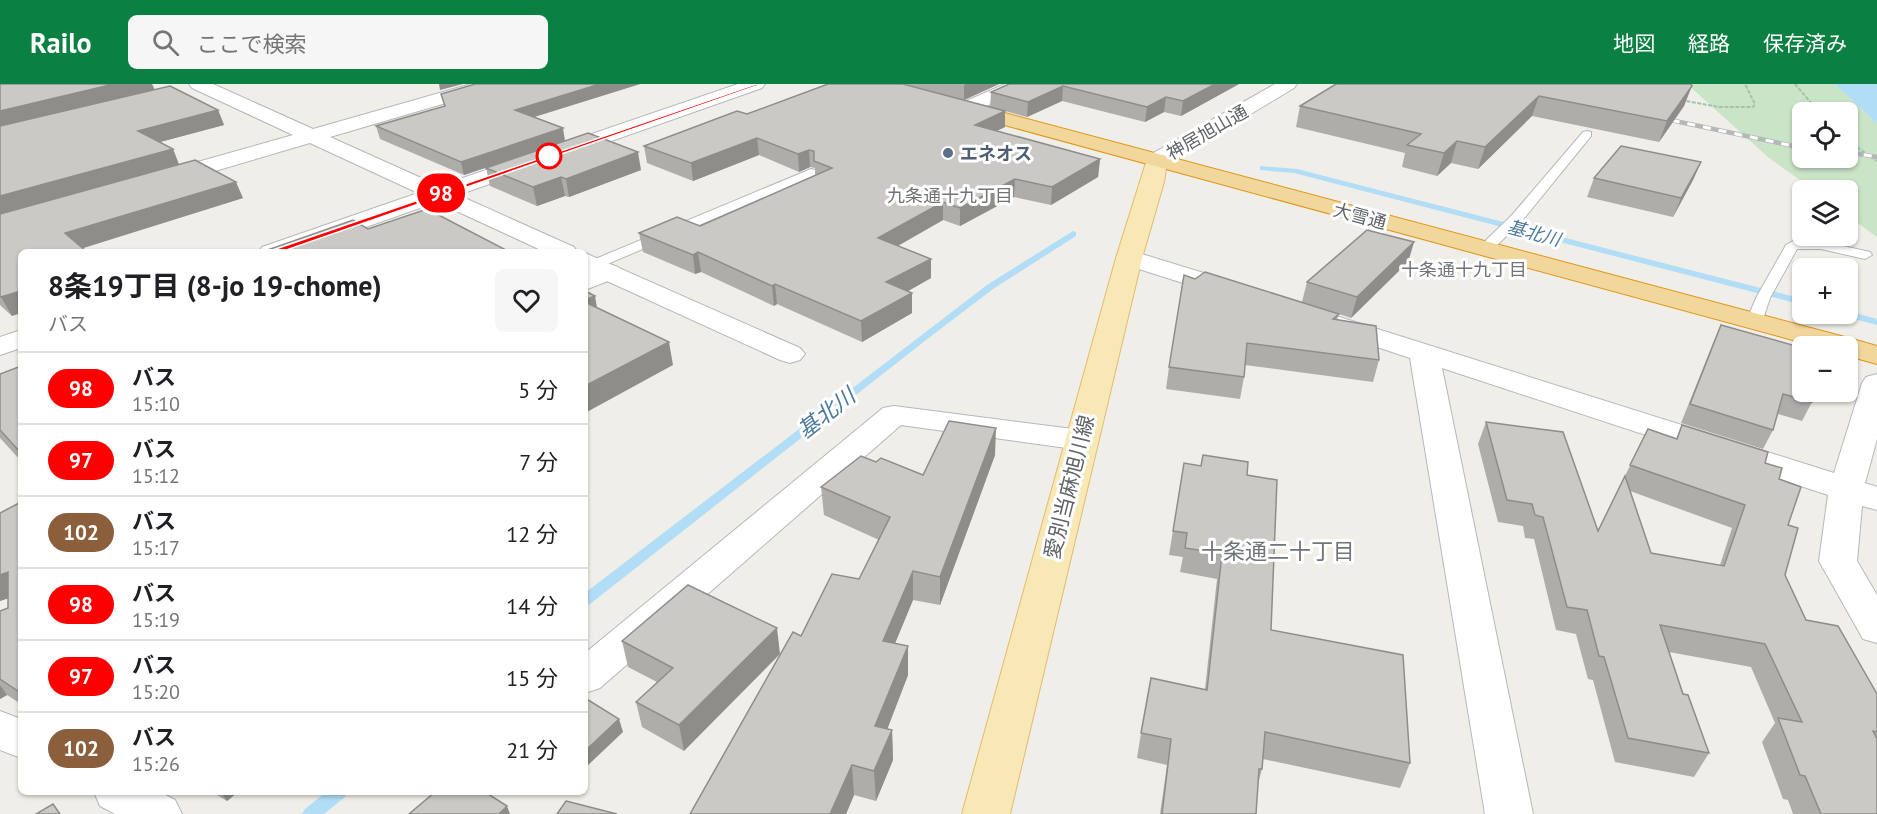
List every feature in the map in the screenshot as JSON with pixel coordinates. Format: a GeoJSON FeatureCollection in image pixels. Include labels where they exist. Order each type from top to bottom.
{"type":"FeatureCollection","features":[{"type":"Feature","properties":{"kind":"highway","name":"大雪通"},"geometry":{"type":"LineString","coordinates":[[875,84],[1806,336]]}},
{"type":"Feature","properties":{"kind":"highway","name":"大雪通"},"geometry":{"type":"LineString","coordinates":[[1858,350],[1877,355]]}},
{"type":"Feature","properties":{"kind":"main road","name":"愛別当麻旭川線"},"geometry":{"type":"LineString","coordinates":[[986,814],[1129,258],[1153,182],[1156,161]]}},
{"type":"Feature","properties":{"kind":"street"},"geometry":{"type":"LineString","coordinates":[[138,186],[491,84]]}},
{"type":"Feature","properties":{"kind":"street"},"geometry":{"type":"LineString","coordinates":[[280,249],[756,84]]}},
{"type":"Feature","properties":{"kind":"street"},"geometry":{"type":"LineString","coordinates":[[964,109],[1020,84]]}},
{"type":"Feature","properties":{"kind":"street","name":"神居旭山通"},"geometry":{"type":"LineString","coordinates":[[1156,161],[1288,84]]}},
{"type":"Feature","properties":{"kind":"street"},"geometry":{"type":"LineString","coordinates":[[199,87],[559,249]]}},
{"type":"Feature","properties":{"kind":"street"},"geometry":{"type":"LineString","coordinates":[[1129,258],[1254,298]]}},
{"type":"Feature","properties":{"kind":"street"},"geometry":{"type":"LineString","coordinates":[[593,270],[790,354]]}},
{"type":"Feature","properties":{"kind":"street"},"geometry":{"type":"LineString","coordinates":[[1310,316],[1862,494]]}},
{"type":"Feature","properties":{"kind":"street"},"geometry":{"type":"LineString","coordinates":[[0,346],[18,340]]}},
{"type":"Feature","properties":{"kind":"street"},"geometry":{"type":"LineString","coordinates":[[1424,352],[1509,814]]}},
{"type":"Feature","properties":{"kind":"street"},"geometry":{"type":"LineString","coordinates":[[1877,383],[1862,494],[1838,561],[1877,628]]}},
{"type":"Feature","properties":{"kind":"street"},"geometry":{"type":"LineString","coordinates":[[588,674],[894,415],[1082,440]]}},
{"type":"Feature","properties":{"kind":"street"},"geometry":{"type":"LineString","coordinates":[[0,729],[18,738]]}},
{"type":"Feature","properties":{"kind":"street"},"geometry":{"type":"LineString","coordinates":[[0,758],[18,749]]}},
{"type":"Feature","properties":{"kind":"lane"},"geometry":{"type":"LineString","coordinates":[[1485,249],[1517,218],[1587,134]]}},
{"type":"Feature","properties":{"kind":"lane"},"geometry":{"type":"LineString","coordinates":[[593,270],[812,173]]}},
{"type":"Feature","properties":{"kind":"lane"},"geometry":{"type":"LineString","coordinates":[[1754,322],[1763,298],[1793,245],[1821,245],[1865,255]]}},
{"type":"Feature","properties":{"kind":"path"},"geometry":{"type":"LineString","coordinates":[[1680,100],[1730,108],[1746,108],[1755,104],[1745,84]]}},
{"type":"Feature","properties":{"kind":"path"},"geometry":{"type":"LineString","coordinates":[[1794,84],[1810,102]]}},
{"type":"Feature","properties":{"kind":"path"},"geometry":{"type":"LineString","coordinates":[[1858,148],[1877,161]]}},
{"type":"Feature","properties":{"kind":"green space"},"geometry":{"type":"Polygon","coordinates":[[[1687,84],[1835,84],[1854,102],[1792,102],[1792,168],[1858,168],[1858,106],[1877,124],[1877,237],[1858,223],[1858,180],[1800,180],[1769,158],[1687,84]]]}},
{"type":"Feature","properties":{"kind":"water"},"geometry":{"type":"Polygon","coordinates":[[[1835,84],[1877,84],[1877,124],[1858,106],[1858,102],[1854,102],[1835,84]]]}},
{"type":"Feature","properties":{"kind":"building"},"geometry":{"type":"Polygon","coordinates":[[[0,84],[114,84],[0,111],[0,84]]]}},
{"type":"Feature","properties":{"kind":"building"},"geometry":{"type":"Polygon","coordinates":[[[475,84],[600,84],[515,110],[563,128],[461,162],[376,126],[445,106],[441,94],[475,84]]]}},
{"type":"Feature","properties":{"kind":"building"},"geometry":{"type":"Polygon","coordinates":[[[828,84],[903,84],[1005,111],[975,125],[1100,159],[1052,187],[1015,179],[960,208],[943,202],[878,238],[931,259],[886,282],[912,293],[861,321],[775,284],[772,286],[698,252],[693,255],[639,233],[677,217],[700,226],[832,168],[814,161],[814,151],[809,150],[798,154],[757,138],[691,163],[644,146],[737,111],[747,114],[828,84]]]}},
{"type":"Feature","properties":{"kind":"building"},"geometry":{"type":"Polygon","coordinates":[[[1009,84],[1215,84],[1183,101],[1166,97],[1147,107],[1063,86],[1028,102],[991,92],[1009,84]]]}},
{"type":"Feature","properties":{"kind":"building"},"geometry":{"type":"Polygon","coordinates":[[[1336,84],[1691,84],[1692,86],[1667,121],[1539,96],[1485,147],[1457,141],[1444,153],[1407,145],[1421,134],[1300,106],[1336,84]]]}},
{"type":"Feature","properties":{"kind":"building"},"geometry":{"type":"Polygon","coordinates":[[[170,86],[218,110],[138,131],[173,149],[0,196],[0,126],[170,86]]]}},
{"type":"Feature","properties":{"kind":"building"},"geometry":{"type":"Polygon","coordinates":[[[588,133],[638,152],[566,179],[561,177],[533,187],[486,168],[588,133]]]}},
{"type":"Feature","properties":{"kind":"building"},"geometry":{"type":"Polygon","coordinates":[[[1621,146],[1701,162],[1681,198],[1594,178],[1621,146]]]}},
{"type":"Feature","properties":{"kind":"building"},"geometry":{"type":"Polygon","coordinates":[[[195,160],[236,182],[65,233],[84,249],[18,249],[18,292],[1,297],[0,214],[195,160]]]}},
{"type":"Feature","properties":{"kind":"building"},"geometry":{"type":"Polygon","coordinates":[[[427,209],[504,249],[271,249],[353,220],[368,229],[427,209]]]}},
{"type":"Feature","properties":{"kind":"building"},"geometry":{"type":"Polygon","coordinates":[[[1367,230],[1414,242],[1357,297],[1307,282],[1367,230]]]}},
{"type":"Feature","properties":{"kind":"building"},"geometry":{"type":"Polygon","coordinates":[[[1205,272],[1339,314],[1333,319],[1376,326],[1379,360],[1247,343],[1244,377],[1169,367],[1184,275],[1195,279],[1205,272]]]}},
{"type":"Feature","properties":{"kind":"building"},"geometry":{"type":"Polygon","coordinates":[[[588,303],[669,342],[588,384],[588,303]]]}},
{"type":"Feature","properties":{"kind":"building"},"geometry":{"type":"Polygon","coordinates":[[[1721,325],[1792,345],[1792,396],[1783,394],[1773,430],[1690,404],[1721,325]]]}},
{"type":"Feature","properties":{"kind":"building"},"geometry":{"type":"Polygon","coordinates":[[[18,367],[18,450],[0,430],[0,374],[18,367]]]}},
{"type":"Feature","properties":{"kind":"building"},"geometry":{"type":"Polygon","coordinates":[[[949,421],[996,428],[940,577],[913,571],[883,641],[908,646],[875,726],[892,730],[874,771],[852,765],[830,814],[690,814],[793,632],[801,636],[832,574],[859,579],[890,517],[821,487],[861,456],[876,462],[881,458],[923,475],[949,421]]]}},
{"type":"Feature","properties":{"kind":"building"},"geometry":{"type":"Polygon","coordinates":[[[1486,422],[1563,432],[1598,531],[1625,476],[1651,553],[1724,566],[1745,505],[1630,465],[1648,429],[1677,439],[1682,425],[1768,452],[1765,463],[1782,468],[1779,479],[1801,487],[1788,525],[1798,528],[1785,575],[1806,620],[1838,626],[1877,694],[1877,732],[1873,731],[1877,739],[1877,814],[1821,814],[1805,776],[1800,775],[1778,718],[1802,722],[1765,644],[1660,625],[1683,694],[1688,695],[1709,753],[1628,738],[1604,657],[1599,656],[1587,610],[1567,607],[1543,517],[1535,515],[1532,504],[1507,500],[1486,422]]]}},
{"type":"Feature","properties":{"kind":"building"},"geometry":{"type":"Polygon","coordinates":[[[1203,455],[1248,462],[1247,475],[1277,480],[1271,630],[1403,655],[1410,763],[1265,732],[1262,769],[1259,769],[1256,814],[1162,814],[1171,739],[1141,733],[1151,678],[1207,690],[1222,554],[1185,548],[1187,533],[1173,531],[1184,463],[1201,466],[1203,455]]]}},
{"type":"Feature","properties":{"kind":"building"},"geometry":{"type":"Polygon","coordinates":[[[18,504],[18,691],[0,679],[0,611],[8,608],[8,572],[0,575],[0,513],[18,504]]]}},
{"type":"Feature","properties":{"kind":"building"},"geometry":{"type":"Polygon","coordinates":[[[688,585],[777,628],[679,725],[636,702],[673,668],[622,641],[688,585]]]}},
{"type":"Feature","properties":{"kind":"building"},"geometry":{"type":"Polygon","coordinates":[[[588,700],[619,719],[588,748],[588,700]]]}},
{"type":"Feature","properties":{"kind":"building"},"geometry":{"type":"Polygon","coordinates":[[[431,795],[490,795],[507,806],[499,814],[409,814],[431,795]]]}},
{"type":"Feature","properties":{"kind":"building"},"geometry":{"type":"Polygon","coordinates":[[[566,801],[617,814],[557,814],[566,801]]]}},
{"type":"Feature","properties":{"kind":"building"},"geometry":{"type":"Polygon","coordinates":[[[53,804],[60,814],[36,814],[53,804]]]}},
{"type":"Feature","properties":{"kind":"waterway","name":"基北川"},"geometry":{"type":"LineString","coordinates":[[1263,168],[1294,171],[1792,299]]}},
{"type":"Feature","properties":{"kind":"waterway","name":"基北川"},"geometry":{"type":"LineString","coordinates":[[588,598],[990,287],[1073,234]]}},
{"type":"Feature","properties":{"kind":"waterway","name":"基北川"},"geometry":{"type":"LineString","coordinates":[[1858,317],[1877,322]]}},
{"type":"Feature","properties":{"kind":"waterway","name":"基北川"},"geometry":{"type":"LineString","coordinates":[[311,814],[335,795]]}},
{"type":"Feature","properties":{"kind":"railway"},"geometry":{"type":"LineString","coordinates":[[1656,117],[1792,146]]}},
{"type":"Feature","properties":{"kind":"railway"},"geometry":{"type":"LineString","coordinates":[[1858,154],[1877,157]]}},
{"type":"Feature","properties":{"kind":"bus line","name":"98"},"geometry":{"type":"LineString","coordinates":[[281,249],[756,84]]}},
{"type":"Feature","properties":{"kind":"place","name":"エネオス"},"geometry":{"type":"Point","coordinates":[948,153]}},
{"type":"Feature","properties":{"kind":"district","name":"九条通十九丁目"},"geometry":{"type":"Point","coordinates":[950,195]}},
{"type":"Feature","properties":{"kind":"district","name":"十条通十九丁目"},"geometry":{"type":"Point","coordinates":[1464,269]}},
{"type":"Feature","properties":{"kind":"district","name":"十条通二十丁目"},"geometry":{"type":"Point","coordinates":[1278,551]}}]}
